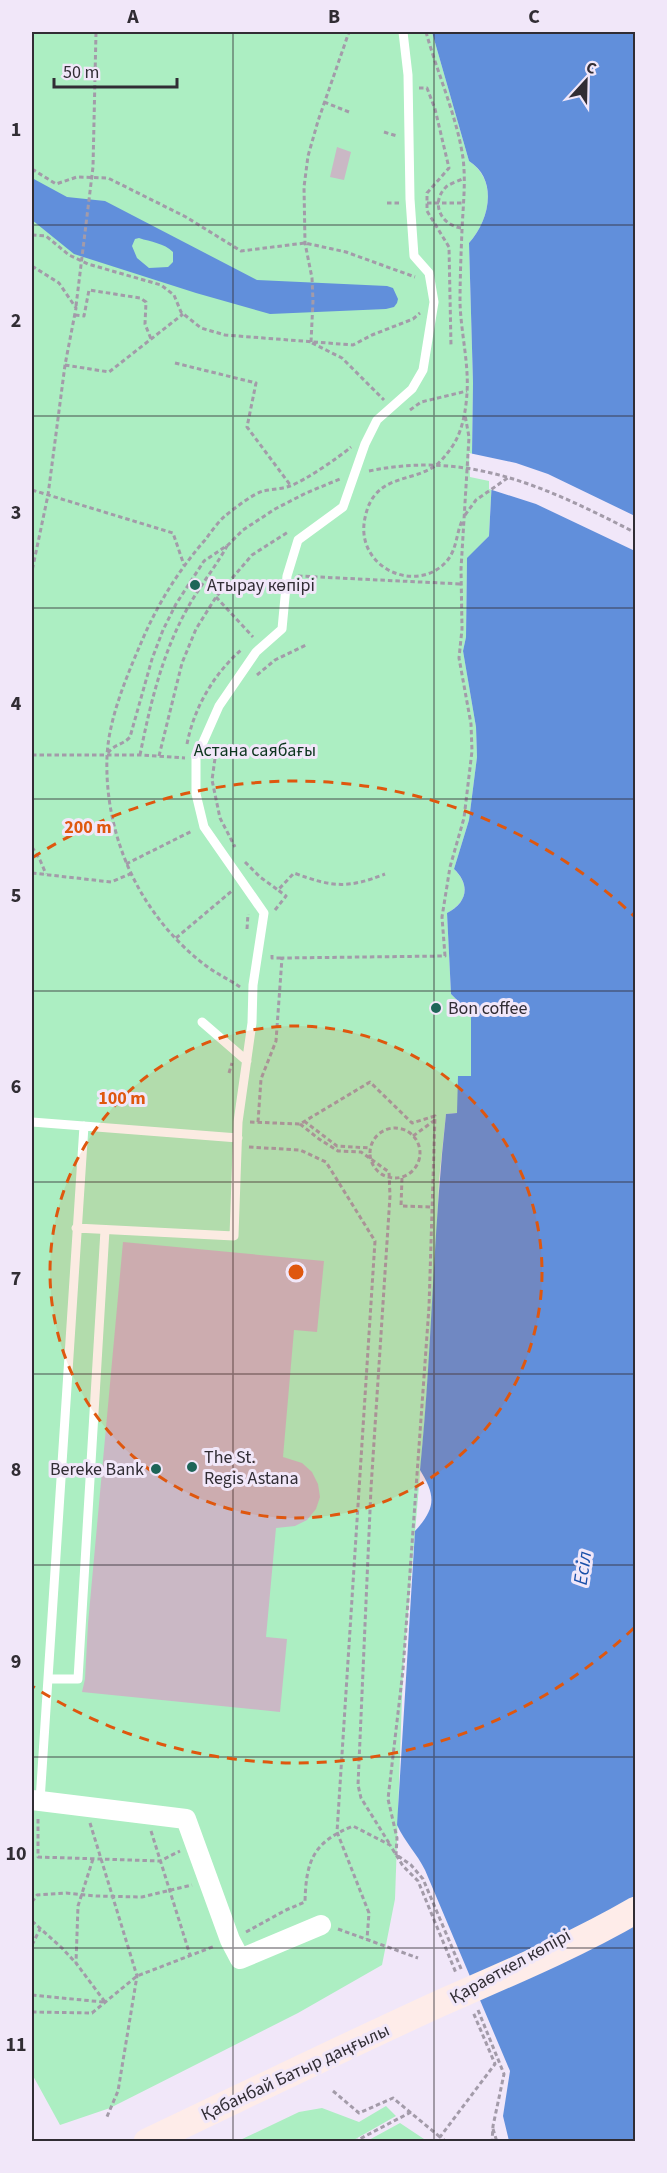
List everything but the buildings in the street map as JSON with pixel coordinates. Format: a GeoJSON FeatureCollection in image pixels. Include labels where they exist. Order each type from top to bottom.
{"type":"FeatureCollection","features":[{"type":"Feature","properties":{"kind":"main road","name":"Қараөткел көпірі"},"geometry":{"type":"LineString","coordinates":[[443,2002],[636,1897]]}},
{"type":"Feature","properties":{"kind":"main road","name":"Қараөткел көпірі"},"geometry":{"type":"LineString","coordinates":[[443,2002],[548,1956],[600,1931],[636,1910]]}},
{"type":"Feature","properties":{"kind":"main road","name":"Қабанбай Батыр даңғылы"},"geometry":{"type":"LineString","coordinates":[[147,2142],[443,2002]]}},
{"type":"Feature","properties":{"kind":"street"},"geometry":{"type":"LineString","coordinates":[[36,1800],[186,1819],[230,1940],[240,1959],[321,1925]]}},
{"type":"Feature","properties":{"kind":"lane"},"geometry":{"type":"LineString","coordinates":[[76,1228],[234,1236],[238,1122],[252,1023],[253,985],[264,913],[204,827],[196,794],[196,758],[219,706],[256,652],[282,629],[287,576],[298,540],[343,507],[365,444],[377,420],[412,389],[423,370],[434,302],[429,273],[414,256],[410,203],[409,88],[403,32]]}},
{"type":"Feature","properties":{"kind":"lane"},"geometry":{"type":"LineString","coordinates":[[202,1022],[247,1061]]}},
{"type":"Feature","properties":{"kind":"lane"},"geometry":{"type":"LineString","coordinates":[[32,1122],[238,1142]]}},
{"type":"Feature","properties":{"kind":"lane"},"geometry":{"type":"LineString","coordinates":[[36,1800],[49,1678],[84,1126]]}},
{"type":"Feature","properties":{"kind":"lane"},"geometry":{"type":"LineString","coordinates":[[49,1678],[78,1679],[105,1230]]}},
{"type":"Feature","properties":{"kind":"path"},"geometry":{"type":"LineString","coordinates":[[32,571],[48,495],[65,365],[76,308],[93,167],[96,32]]}},
{"type":"Feature","properties":{"kind":"path"},"geometry":{"type":"LineString","coordinates":[[311,342],[312,278],[305,243],[303,207],[306,166],[324,102],[349,32]]}},
{"type":"Feature","properties":{"kind":"path"},"geometry":{"type":"LineString","coordinates":[[272,948],[272,958],[445,956],[442,917],[450,867],[464,818],[472,751],[471,724],[459,658],[469,437],[465,415],[467,391],[460,305],[464,178],[460,148],[426,32]]}},
{"type":"Feature","properties":{"kind":"path"},"geometry":{"type":"LineString","coordinates":[[409,88],[427,88],[435,109],[449,168],[427,194],[427,211],[449,247],[451,346]]}},
{"type":"Feature","properties":{"kind":"path"},"geometry":{"type":"LineString","coordinates":[[324,102],[349,112]]}},
{"type":"Feature","properties":{"kind":"path"},"geometry":{"type":"LineString","coordinates":[[32,169],[56,184],[77,177],[108,178],[186,217],[241,251],[305,243],[346,252],[415,277]]}},
{"type":"Feature","properties":{"kind":"path"},"geometry":{"type":"LineString","coordinates":[[462,228],[446,223],[440,215],[439,203],[448,186],[464,178]]}},
{"type":"Feature","properties":{"kind":"path"},"geometry":{"type":"LineString","coordinates":[[387,203],[464,203]]}},
{"type":"Feature","properties":{"kind":"path"},"geometry":{"type":"LineString","coordinates":[[32,236],[46,236],[69,255],[88,264],[161,285],[174,295],[183,314],[201,328],[225,335],[353,345],[413,319]]}},
{"type":"Feature","properties":{"kind":"path"},"geometry":{"type":"LineString","coordinates":[[32,266],[59,283],[76,308]]}},
{"type":"Feature","properties":{"kind":"path"},"geometry":{"type":"LineString","coordinates":[[75,315],[84,316],[89,290],[140,298],[146,302],[145,324],[151,339]]}},
{"type":"Feature","properties":{"kind":"path"},"geometry":{"type":"LineString","coordinates":[[65,365],[109,372],[183,314]]}},
{"type":"Feature","properties":{"kind":"path"},"geometry":{"type":"LineString","coordinates":[[311,342],[342,358],[384,400]]}},
{"type":"Feature","properties":{"kind":"path"},"geometry":{"type":"LineString","coordinates":[[175,363],[256,383],[248,427],[291,486]]}},
{"type":"Feature","properties":{"kind":"path"},"geometry":{"type":"LineString","coordinates":[[378,406],[392,395],[406,412],[421,402],[467,391]]}},
{"type":"Feature","properties":{"kind":"path"},"geometry":{"type":"LineString","coordinates":[[465,415],[455,441],[436,465],[418,474],[388,483],[374,495],[364,518],[364,535],[371,553],[384,568],[402,576],[420,577],[435,572],[448,560],[467,510],[476,500],[509,477]]}},
{"type":"Feature","properties":{"kind":"path"},"geometry":{"type":"LineString","coordinates":[[350,456],[352,441]]}},
{"type":"Feature","properties":{"kind":"path"},"geometry":{"type":"LineString","coordinates":[[240,987],[210,969],[163,925],[130,874],[117,838],[111,809],[107,755],[118,705],[131,665],[166,592],[184,565],[225,516],[261,492],[291,486],[351,447]]}},
{"type":"Feature","properties":{"kind":"path"},"geometry":{"type":"LineString","coordinates":[[363,472],[391,467],[432,465],[481,469],[549,492],[636,533]]}},
{"type":"Feature","properties":{"kind":"path"},"geometry":{"type":"LineString","coordinates":[[107,755],[112,748],[124,743],[130,737],[152,659],[176,604],[204,561],[228,545],[243,530],[275,509],[346,476],[340,485]]}},
{"type":"Feature","properties":{"kind":"path"},"geometry":{"type":"LineString","coordinates":[[32,490],[173,533],[184,565]]}},
{"type":"Feature","properties":{"kind":"path"},"geometry":{"type":"LineString","coordinates":[[159,756],[182,663],[196,629],[216,597],[252,555],[296,528]]}},
{"type":"Feature","properties":{"kind":"path"},"geometry":{"type":"LineString","coordinates":[[140,755],[154,694],[174,635],[191,603],[228,545]]}},
{"type":"Feature","properties":{"kind":"path"},"geometry":{"type":"LineString","coordinates":[[287,576],[461,584]]}},
{"type":"Feature","properties":{"kind":"path"},"geometry":{"type":"LineString","coordinates":[[216,597],[261,646]]}},
{"type":"Feature","properties":{"kind":"path"},"geometry":{"type":"LineString","coordinates":[[251,680],[275,660],[306,645]]}},
{"type":"Feature","properties":{"kind":"path"},"geometry":{"type":"LineString","coordinates":[[218,735],[212,780],[220,818],[235,847]]}},
{"type":"Feature","properties":{"kind":"path"},"geometry":{"type":"LineString","coordinates":[[32,755],[140,755],[185,758],[185,768]]}},
{"type":"Feature","properties":{"kind":"path"},"geometry":{"type":"LineString","coordinates":[[126,864],[194,830],[198,839]]}},
{"type":"Feature","properties":{"kind":"path"},"geometry":{"type":"LineString","coordinates":[[32,847],[46,875]]}},
{"type":"Feature","properties":{"kind":"path"},"geometry":{"type":"LineString","coordinates":[[240,857],[260,877],[286,896],[275,909],[274,919]]}},
{"type":"Feature","properties":{"kind":"path"},"geometry":{"type":"LineString","coordinates":[[32,873],[111,882],[130,874]]}},
{"type":"Feature","properties":{"kind":"path"},"geometry":{"type":"LineString","coordinates":[[278,890],[294,873],[321,883],[343,885],[362,883],[385,874]]}},
{"type":"Feature","properties":{"kind":"path"},"geometry":{"type":"LineString","coordinates":[[228,882],[239,893]]}},
{"type":"Feature","properties":{"kind":"path"},"geometry":{"type":"LineString","coordinates":[[176,938],[235,889]]}},
{"type":"Feature","properties":{"kind":"path"},"geometry":{"type":"LineString","coordinates":[[247,933],[249,912]]}},
{"type":"Feature","properties":{"kind":"path"},"geometry":{"type":"LineString","coordinates":[[258,1122],[261,1079],[276,1041],[282,958]]}},
{"type":"Feature","properties":{"kind":"path"},"geometry":{"type":"LineString","coordinates":[[240,996],[242,976]]}},
{"type":"Feature","properties":{"kind":"path"},"geometry":{"type":"LineString","coordinates":[[300,1124],[370,1082],[412,1123],[435,1116],[429,1307],[404,1670],[388,1799],[397,1838],[396,1855]]}},
{"type":"Feature","properties":{"kind":"path"},"geometry":{"type":"LineString","coordinates":[[413,1136],[435,1120]]}},
{"type":"Feature","properties":{"kind":"path"},"geometry":{"type":"LineString","coordinates":[[304,1121],[337,1146],[370,1148]]}},
{"type":"Feature","properties":{"kind":"path"},"geometry":{"type":"LineString","coordinates":[[238,1122],[300,1124],[338,1151],[361,1152],[389,1172],[390,1196],[371,1488],[358,1785],[362,1798],[396,1855],[418,1881],[459,1978]]}},
{"type":"Feature","properties":{"kind":"path"},"geometry":{"type":"LineString","coordinates":[[400,1129],[413,1136],[418,1143],[420,1160],[410,1174],[402,1178],[389,1178],[378,1172],[370,1158],[370,1148],[378,1135],[384,1131],[400,1129]]}},
{"type":"Feature","properties":{"kind":"path"},"geometry":{"type":"LineString","coordinates":[[238,1142],[300,1150],[326,1162],[375,1240],[337,1832],[369,1912],[368,1939]]}},
{"type":"Feature","properties":{"kind":"path"},"geometry":{"type":"LineString","coordinates":[[402,1178],[401,1206],[433,1207]]}},
{"type":"Feature","properties":{"kind":"path"},"geometry":{"type":"LineString","coordinates":[[36,1800],[38,1857],[160,1861],[195,1843]]}},
{"type":"Feature","properties":{"kind":"path"},"geometry":{"type":"LineString","coordinates":[[85,1806],[137,1976],[118,2091],[106,2119]]}},
{"type":"Feature","properties":{"kind":"path"},"geometry":{"type":"LineString","coordinates":[[145,1814],[190,1955]]}},
{"type":"Feature","properties":{"kind":"path"},"geometry":{"type":"LineString","coordinates":[[32,2012],[92,2013],[137,1976],[230,1940],[305,1902],[306,1879],[311,1857],[320,1845],[337,1832],[353,1826],[390,1845]]}},
{"type":"Feature","properties":{"kind":"path"},"geometry":{"type":"LineString","coordinates":[[76,1963],[78,1906],[93,1859]]}},
{"type":"Feature","properties":{"kind":"path"},"geometry":{"type":"LineString","coordinates":[[32,1902],[37,1895],[82,1893],[96,1896],[142,1897],[208,1880]]}},
{"type":"Feature","properties":{"kind":"path"},"geometry":{"type":"LineString","coordinates":[[32,1921],[76,1963],[105,2002]]}},
{"type":"Feature","properties":{"kind":"path"},"geometry":{"type":"LineString","coordinates":[[32,1944],[40,1929]]}},
{"type":"Feature","properties":{"kind":"path"},"geometry":{"type":"LineString","coordinates":[[346,1931],[418,1958]]}},
{"type":"Feature","properties":{"kind":"path"},"geometry":{"type":"LineString","coordinates":[[32,1996],[105,2002]]}},
{"type":"Feature","properties":{"kind":"path"},"geometry":{"type":"LineString","coordinates":[[440,2137],[495,2064],[472,2011]]}},
{"type":"Feature","properties":{"kind":"path"},"geometry":{"type":"LineString","coordinates":[[333,2091],[359,2113],[393,2098],[447,2142]]}},
{"type":"Feature","properties":{"kind":"path"},"geometry":{"type":"LineString","coordinates":[[354,2142],[411,2112]]}},
{"type":"Feature","properties":{"kind":"path"},"geometry":{"type":"LineString","coordinates":[[493,2126],[497,2142]]}},
{"type":"Feature","properties":{"kind":"green space","name":"Астана саябағы"},"geometry":{"type":"Polygon","coordinates":[[[32,32],[432,32],[469,161],[478,169],[487,190],[486,213],[482,224],[469,243],[473,383],[472,454],[492,478],[489,536],[467,559],[466,637],[463,651],[476,727],[477,757],[469,820],[454,869],[463,882],[464,893],[459,904],[447,913],[451,994],[471,1014],[471,1076],[457,1113],[446,1114],[439,1180],[425,1417],[403,1670],[395,1899],[382,1965],[298,2013],[110,2108],[60,2125],[32,2074],[32,32]]]}},
{"type":"Feature","properties":{"kind":"green space"},"geometry":{"type":"Polygon","coordinates":[[[386,2106],[396,2116],[352,2141],[238,2141],[299,2112],[322,2108],[359,2122],[386,2106]]]}},
{"type":"Feature","properties":{"kind":"green space"},"geometry":{"type":"Polygon","coordinates":[[[400,2123],[427,2141],[367,2141],[400,2123]]]}},
{"type":"Feature","properties":{"kind":"water","name":"Есіл"},"geometry":{"type":"Polygon","coordinates":[[[432,32],[635,32],[635,2141],[509,2141],[503,2116],[510,2071],[425,1870],[397,1825],[415,1531],[427,1515],[431,1502],[429,1487],[420,1470],[446,1114],[457,1113],[458,1076],[471,1076],[471,1014],[451,994],[447,913],[459,904],[464,893],[463,881],[454,869],[469,820],[477,757],[476,727],[463,651],[466,637],[467,558],[489,536],[492,479],[472,454],[473,383],[469,243],[482,224],[486,212],[487,189],[478,169],[469,161],[432,32]]]}},
{"type":"Feature","properties":{"kind":"water"},"geometry":{"type":"Polygon","coordinates":[[[32,178],[67,197],[105,201],[257,280],[387,286],[393,288],[398,299],[394,307],[386,309],[270,314],[74,254],[32,220],[32,178]],[[139,238],[135,239],[132,246],[137,258],[149,268],[168,267],[173,262],[173,252],[169,249],[139,238]]]}},
{"type":"Feature","properties":{"kind":"pier"},"geometry":{"type":"Polygon","coordinates":[[[469,453],[516,463],[548,474],[635,516],[635,551],[536,504],[489,489],[489,481],[470,477],[469,453]]]}},
{"type":"Feature","properties":{"kind":"place","name":"Атырау көпірі"},"geometry":{"type":"Point","coordinates":[195,585]}},
{"type":"Feature","properties":{"kind":"place","name":"Bon coffee"},"geometry":{"type":"Point","coordinates":[436,1008]}},
{"type":"Feature","properties":{"kind":"place","name":"The St. Regis Astana"},"geometry":{"type":"Point","coordinates":[192,1467]}},
{"type":"Feature","properties":{"kind":"place","name":"Bereke Bank"},"geometry":{"type":"Point","coordinates":[156,1469]}}]}
